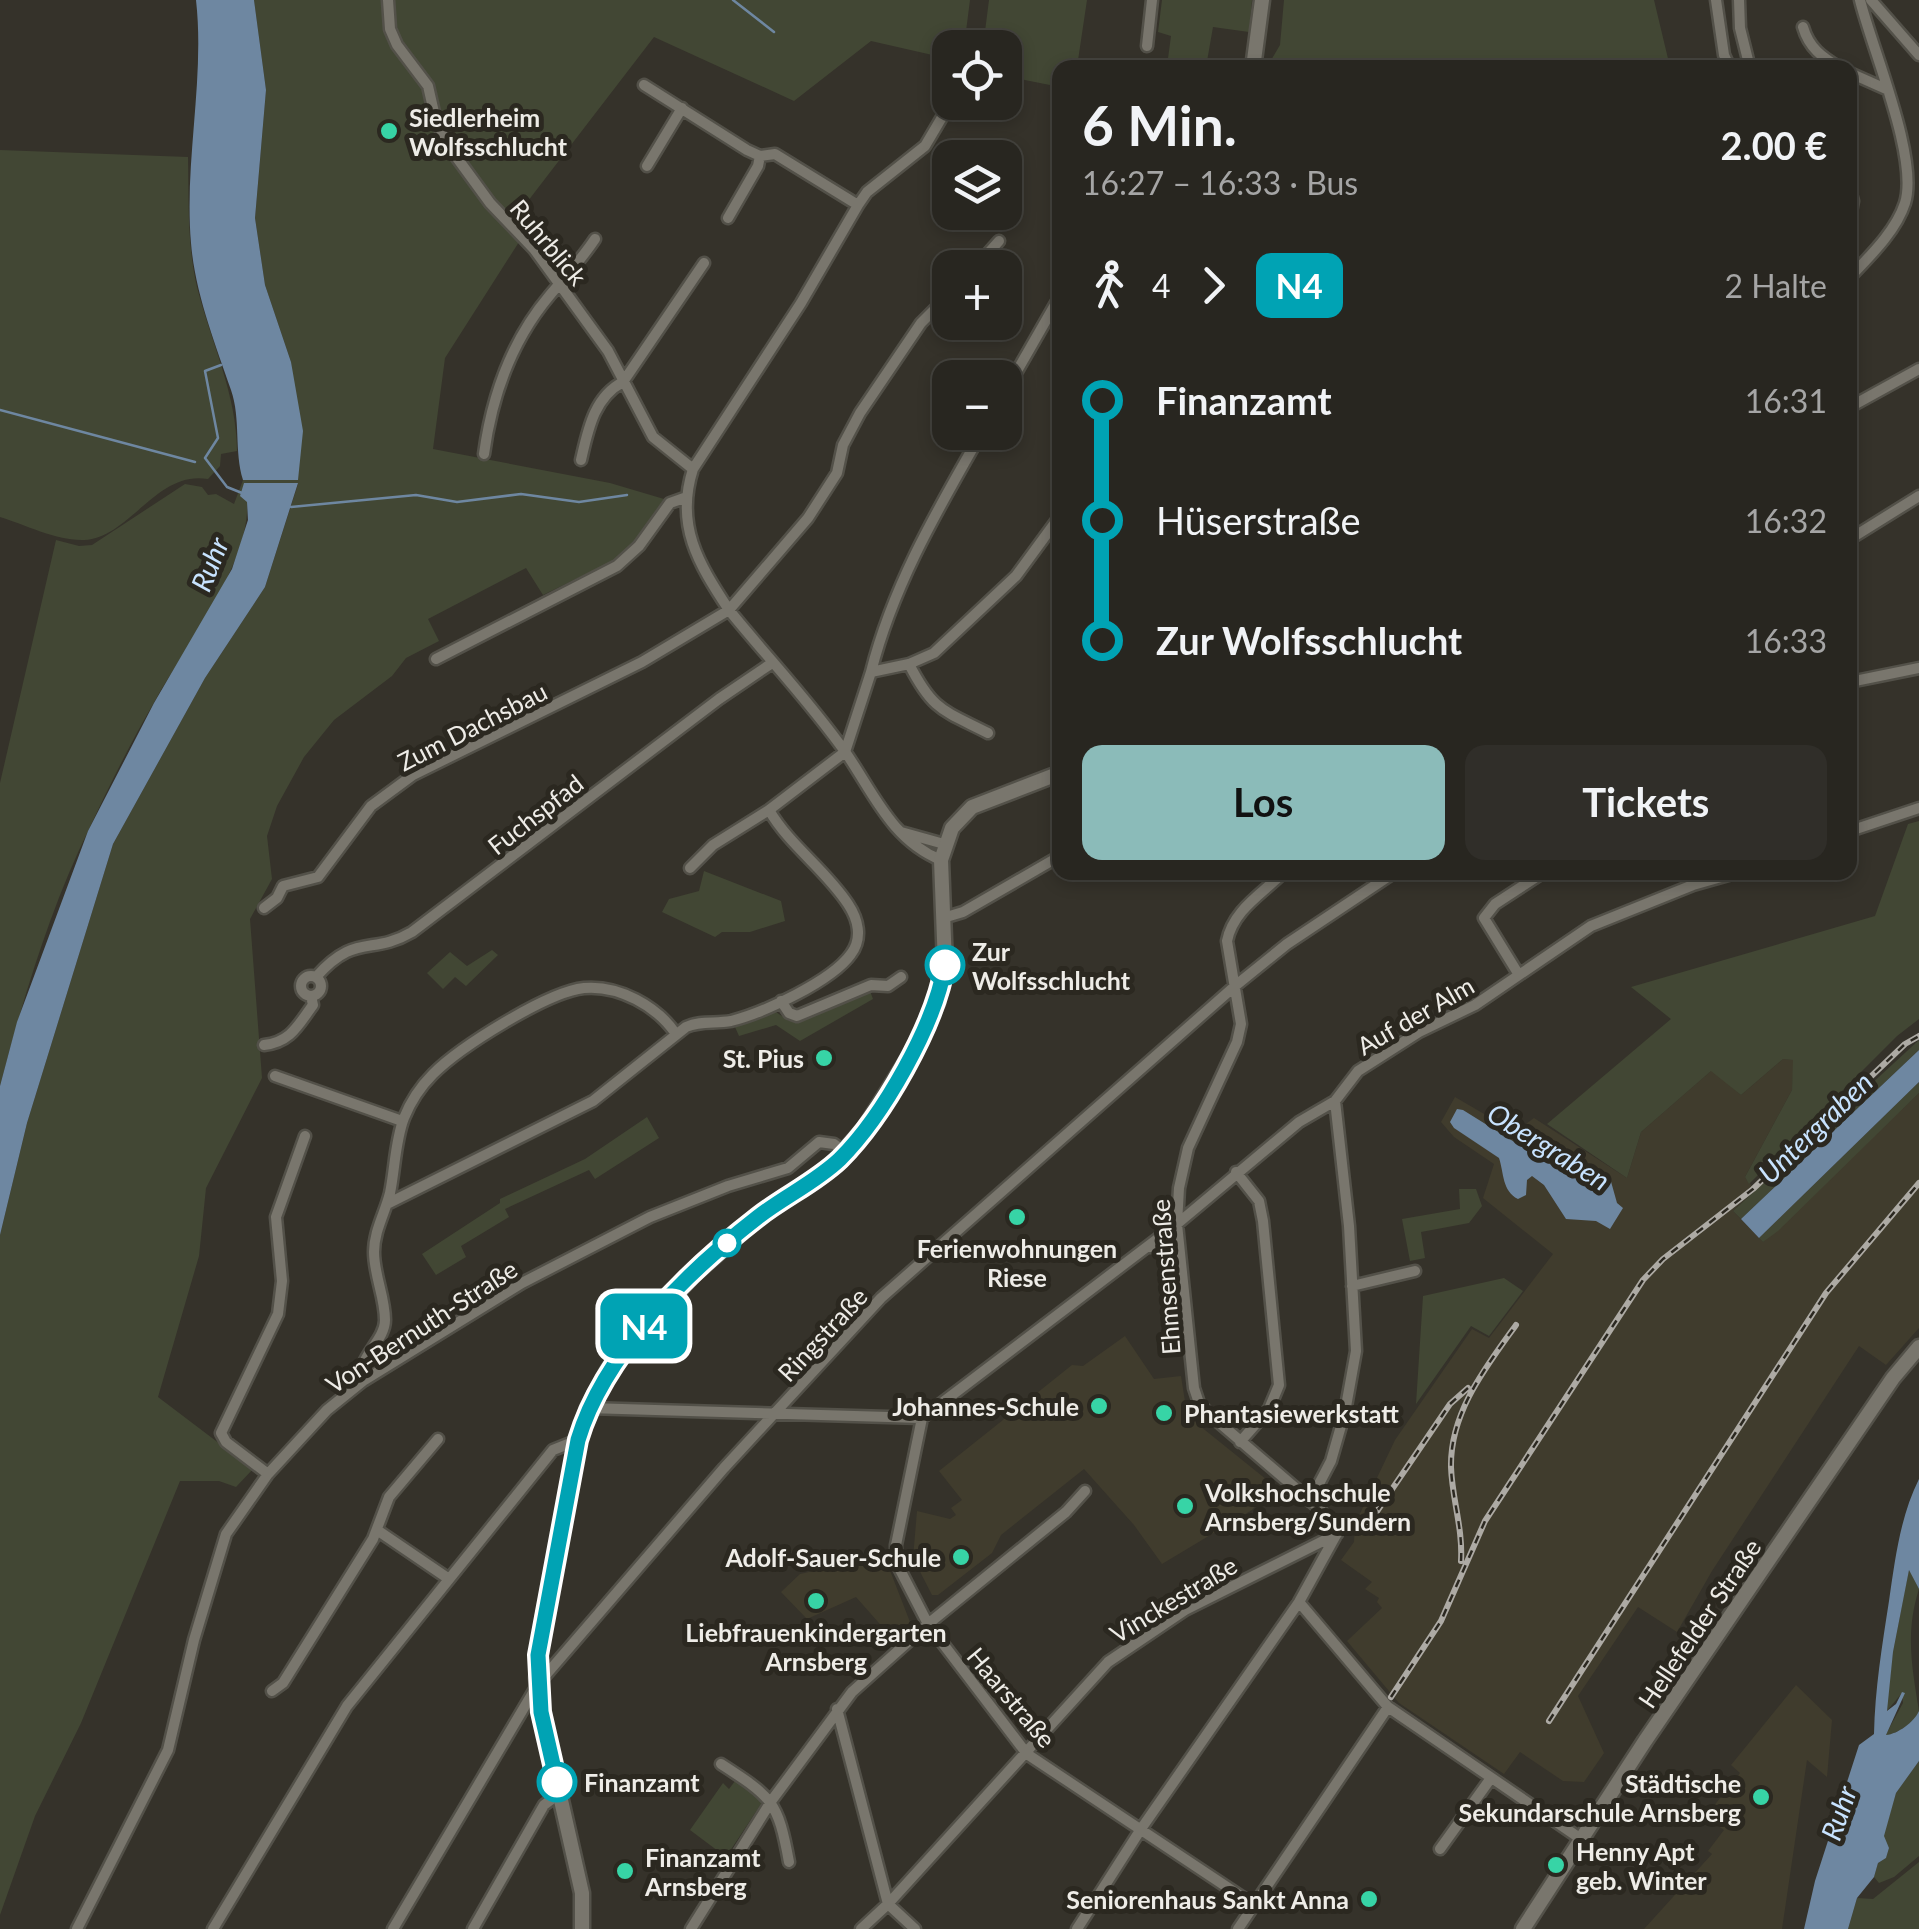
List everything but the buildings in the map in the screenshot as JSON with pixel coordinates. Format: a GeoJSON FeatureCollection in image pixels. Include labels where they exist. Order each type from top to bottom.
{"type":"FeatureCollection","features":[{"type":"Feature","properties":{"kind":"street","name":"Ruhrblick"},"geometry":{"type":"LineString","coordinates":[[388,0],[390,29],[397,45],[428,86],[436,120],[452,152],[490,203],[534,249],[608,350],[653,436],[693,469]]}},
{"type":"Feature","properties":{"kind":"street"},"geometry":{"type":"LineString","coordinates":[[1146,46],[1152,0]]}},
{"type":"Feature","properties":{"kind":"street"},"geometry":{"type":"LineString","coordinates":[[1254,60],[1262,0]]}},
{"type":"Feature","properties":{"kind":"street"},"geometry":{"type":"LineString","coordinates":[[1716,0],[1726,60]]}},
{"type":"Feature","properties":{"kind":"street"},"geometry":{"type":"LineString","coordinates":[[1740,0],[1740,28],[1748,60]]}},
{"type":"Feature","properties":{"kind":"street"},"geometry":{"type":"LineString","coordinates":[[1857,268],[1898,218],[1907,194],[1905,154],[1860,0]]}},
{"type":"Feature","properties":{"kind":"street"},"geometry":{"type":"LineString","coordinates":[[1871,0],[1919,54]]}},
{"type":"Feature","properties":{"kind":"street"},"geometry":{"type":"LineString","coordinates":[[1803,27],[1807,42],[1828,60]]}},
{"type":"Feature","properties":{"kind":"street"},"geometry":{"type":"LineString","coordinates":[[1857,75],[1886,89]]}},
{"type":"Feature","properties":{"kind":"street"},"geometry":{"type":"LineString","coordinates":[[644,85],[760,156],[776,154],[858,204]]}},
{"type":"Feature","properties":{"kind":"street"},"geometry":{"type":"LineString","coordinates":[[647,166],[682,108]]}},
{"type":"Feature","properties":{"kind":"street"},"geometry":{"type":"LineString","coordinates":[[940,860],[910,844],[875,801],[845,752],[728,610],[694,550],[684,498],[693,469],[801,303],[858,204],[867,192],[925,146],[941,120]]}},
{"type":"Feature","properties":{"kind":"street"},"geometry":{"type":"LineString","coordinates":[[728,218],[760,156]]}},
{"type":"Feature","properties":{"kind":"street"},"geometry":{"type":"LineString","coordinates":[[484,454],[490,415],[504,370],[549,296],[595,239]]}},
{"type":"Feature","properties":{"kind":"street"},"geometry":{"type":"LineString","coordinates":[[991,250],[999,241]]}},
{"type":"Feature","properties":{"kind":"street"},"geometry":{"type":"LineString","coordinates":[[580,460],[591,420],[610,389],[623,382],[704,263]]}},
{"type":"Feature","properties":{"kind":"street"},"geometry":{"type":"LineString","coordinates":[[1022,362],[1052,310]]}},
{"type":"Feature","properties":{"kind":"street","name":"Zum Dachsbau"},"geometry":{"type":"LineString","coordinates":[[264,908],[277,898],[283,886],[309,882],[318,876],[363,815],[413,775],[628,669],[728,610],[808,518],[837,473],[843,445],[880,381],[932,312]]}},
{"type":"Feature","properties":{"kind":"street"},"geometry":{"type":"LineString","coordinates":[[1857,403],[1919,370]]}},
{"type":"Feature","properties":{"kind":"street"},"geometry":{"type":"LineString","coordinates":[[690,868],[713,845],[768,810],[845,752],[899,588],[972,450]]}},
{"type":"Feature","properties":{"kind":"street"},"geometry":{"type":"LineString","coordinates":[[1857,535],[1919,496]]}},
{"type":"Feature","properties":{"kind":"street"},"geometry":{"type":"LineString","coordinates":[[436,659],[617,566],[670,504],[684,498]]}},
{"type":"Feature","properties":{"kind":"street"},"geometry":{"type":"LineString","coordinates":[[871,672],[909,664],[934,652],[1016,576],[1052,527]]}},
{"type":"Feature","properties":{"kind":"street","name":"Fuchspfad"},"geometry":{"type":"LineString","coordinates":[[264,1045],[281,1043],[314,1005],[311,996],[302,992],[301,982],[308,976],[316,977],[350,948],[390,942],[412,932],[772,663]]}},
{"type":"Feature","properties":{"kind":"street"},"geometry":{"type":"LineString","coordinates":[[909,664],[925,695],[936,706],[988,734]]}},
{"type":"Feature","properties":{"kind":"street"},"geometry":{"type":"LineString","coordinates":[[1857,681],[1919,668]]}},
{"type":"Feature","properties":{"kind":"street"},"geometry":{"type":"LineString","coordinates":[[582,1929],[582,1893],[538,1684],[542,1628],[578,1440],[588,1408],[626,1346],[694,1274],[741,1230],[823,1173],[846,1152],[884,1100],[931,1017],[945,966],[940,860],[944,844],[958,820],[972,807],[1052,777]]}},
{"type":"Feature","properties":{"kind":"street"},"geometry":{"type":"LineString","coordinates":[[1857,829],[1919,808]]}},
{"type":"Feature","properties":{"kind":"street"},"geometry":{"type":"LineString","coordinates":[[387,1204],[594,1101],[695,1023],[734,1020],[780,1001],[818,981],[850,955],[857,942],[858,926],[841,895],[786,838],[768,810]]}},
{"type":"Feature","properties":{"kind":"street"},"geometry":{"type":"LineString","coordinates":[[900,832],[944,844]]}},
{"type":"Feature","properties":{"kind":"street"},"geometry":{"type":"LineString","coordinates":[[942,918],[963,912],[1052,861]]}},
{"type":"Feature","properties":{"kind":"street","name":"Ehmsenstraße"},"geometry":{"type":"LineString","coordinates":[[1275,880],[1237,914],[1230,928],[1229,954],[1241,1024],[1237,1042],[1188,1148],[1179,1188],[1177,1224],[1194,1388],[1199,1403],[1310,1501],[1337,1534]]}},
{"type":"Feature","properties":{"kind":"street","name":"Ringstraße"},"geometry":{"type":"LineString","coordinates":[[393,1929],[538,1684],[881,1298],[1234,986],[1287,944],[1384,880]]}},
{"type":"Feature","properties":{"kind":"street"},"geometry":{"type":"LineString","coordinates":[[1519,974],[1484,918],[1496,904],[1532,880]]}},
{"type":"Feature","properties":{"kind":"street"},"geometry":{"type":"LineString","coordinates":[[1693,885],[1695,880]]}},
{"type":"Feature","properties":{"kind":"street","name":"Auf der Alm"},"geometry":{"type":"LineString","coordinates":[[922,1418],[1148,1247],[1299,1122],[1335,1101],[1358,1071],[1419,1032],[1474,1005],[1592,926],[1711,880]]}},
{"type":"Feature","properties":{"kind":"street"},"geometry":{"type":"LineString","coordinates":[[780,1001],[789,1013],[797,1016],[872,985],[888,986],[901,977]]}},
{"type":"Feature","properties":{"kind":"street"},"geometry":{"type":"LineString","coordinates":[[362,1381],[362,1366],[385,1324],[374,1256],[377,1231],[387,1204],[402,1121],[424,1086],[444,1066],[514,1018],[564,994],[594,988],[633,998],[657,1012],[676,1034]]}},
{"type":"Feature","properties":{"kind":"street"},"geometry":{"type":"LineString","coordinates":[[275,1076],[402,1121]]}},
{"type":"Feature","properties":{"kind":"street"},"geometry":{"type":"LineString","coordinates":[[1310,1501],[1331,1461],[1356,1351],[1335,1101]]}},
{"type":"Feature","properties":{"kind":"street"},"geometry":{"type":"LineString","coordinates":[[268,1474],[226,1442],[221,1433],[278,1314],[282,1281],[276,1218],[305,1136]]}},
{"type":"Feature","properties":{"kind":"street","name":"Von-Bernuth-Straße"},"geometry":{"type":"LineString","coordinates":[[77,1929],[168,1750],[190,1655],[226,1534],[268,1474],[327,1410],[362,1381],[522,1283],[638,1223],[728,1186],[782,1171],[819,1142],[834,1144],[846,1152]]}},
{"type":"Feature","properties":{"kind":"street"},"geometry":{"type":"LineString","coordinates":[[1236,1172],[1259,1202],[1263,1221],[1279,1385],[1270,1409],[1240,1442]]}},
{"type":"Feature","properties":{"kind":"street"},"geometry":{"type":"LineString","coordinates":[[1148,1247],[1168,1247],[1181,1264]]}},
{"type":"Feature","properties":{"kind":"street"},"geometry":{"type":"LineString","coordinates":[[1352,1286],[1415,1271]]}},
{"type":"Feature","properties":{"kind":"street","name":"Hellefelder Straße"},"geometry":{"type":"LineString","coordinates":[[1524,1929],[1893,1378],[1919,1347]]}},
{"type":"Feature","properties":{"kind":"street"},"geometry":{"type":"LineString","coordinates":[[588,1408],[922,1418]]}},
{"type":"Feature","properties":{"kind":"street","name":"Haarstraße"},"geometry":{"type":"LineString","coordinates":[[922,1418],[896,1545],[896,1562],[928,1624],[1027,1754],[1254,1905]]}},
{"type":"Feature","properties":{"kind":"street"},"geometry":{"type":"LineString","coordinates":[[272,1691],[283,1683],[377,1530],[389,1497],[438,1439]]}},
{"type":"Feature","properties":{"kind":"street"},"geometry":{"type":"LineString","coordinates":[[212,1929],[347,1706],[553,1450],[578,1440]]}},
{"type":"Feature","properties":{"kind":"street"},"geometry":{"type":"LineString","coordinates":[[691,1929],[772,1800],[852,1692],[1085,1492]]}},
{"type":"Feature","properties":{"kind":"street"},"geometry":{"type":"LineString","coordinates":[[377,1530],[449,1578]]}},
{"type":"Feature","properties":{"kind":"street"},"geometry":{"type":"LineString","coordinates":[[1077,1929],[1141,1829],[1299,1602],[1337,1534]]}},
{"type":"Feature","properties":{"kind":"street","name":"Vinckestraße"},"geometry":{"type":"LineString","coordinates":[[861,1929],[1027,1754],[1108,1662],[1185,1610],[1337,1534]]}},
{"type":"Feature","properties":{"kind":"street"},"geometry":{"type":"LineString","coordinates":[[1299,1602],[1388,1708],[1581,1839]]}},
{"type":"Feature","properties":{"kind":"street"},"geometry":{"type":"LineString","coordinates":[[1238,1929],[1388,1708]]}},
{"type":"Feature","properties":{"kind":"street"},"geometry":{"type":"LineString","coordinates":[[838,1709],[888,1904],[915,1929]]}},
{"type":"Feature","properties":{"kind":"street"},"geometry":{"type":"LineString","coordinates":[[721,1764],[772,1800],[782,1821],[789,1862]]}},
{"type":"Feature","properties":{"kind":"street"},"geometry":{"type":"LineString","coordinates":[[1440,1849],[1491,1778]]}},
{"type":"Feature","properties":{"kind":"street"},"geometry":{"type":"LineString","coordinates":[[473,1929],[544,1806],[560,1793]]}},
{"type":"Feature","properties":{"kind":"shaded area"},"geometry":{"type":"Polygon","coordinates":[[[1783,1059],[1794,1060],[1792,1090],[1745,1177],[1755,1190],[1733,1211],[1763,1242],[1919,1093],[1919,1328],[1886,1365],[1859,1346],[1712,1571],[1677,1632],[1638,1607],[1578,1696],[1604,1753],[1584,1782],[1563,1781],[1520,1752],[1504,1774],[1399,1703],[1347,1641],[1382,1608],[1377,1602],[1379,1598],[1365,1589],[1372,1582],[1341,1560],[1354,1542],[1355,1524],[1395,1440],[1472,1329],[1489,1338],[1553,1254],[1483,1198],[1494,1164],[1454,1137],[1441,1122],[1455,1097],[1515,1132],[1534,1118],[1627,1178],[1641,1132],[1712,1070],[1741,1095],[1783,1059]]]}},
{"type":"Feature","properties":{"kind":"shaded area"},"geometry":{"type":"Polygon","coordinates":[[[1125,1336],[1154,1379],[1181,1376],[1186,1408],[1195,1422],[1272,1484],[1252,1510],[1162,1564],[1134,1525],[1084,1469],[1001,1535],[992,1553],[938,1595],[932,1595],[913,1558],[917,1511],[950,1519],[956,1515],[951,1508],[962,1500],[939,1471],[1072,1365],[1083,1366],[1125,1336]]]}},
{"type":"Feature","properties":{"kind":"shaded area","name":"Liebfrauenkindergarten Arnsberg"},"geometry":{"type":"Polygon","coordinates":[[[884,1555],[910,1622],[893,1639],[856,1597],[807,1619],[781,1592],[800,1574],[884,1555]]]}},
{"type":"Feature","properties":{"kind":"shaded area","name":"Städtische Sekundarschule Arnsberg"},"geometry":{"type":"Polygon","coordinates":[[[1796,1685],[1832,1720],[1827,1777],[1807,1760],[1782,1929],[1644,1929],[1712,1854],[1708,1851],[1724,1830],[1705,1817],[1740,1773],[1731,1765],[1796,1685]]]}},
{"type":"Feature","properties":{"kind":"green space"},"geometry":{"type":"Polygon","coordinates":[[[254,0],[970,0],[966,30],[932,30],[932,55],[871,41],[794,101],[654,37],[508,227],[519,242],[445,358],[433,449],[610,483],[664,499],[634,543],[615,560],[543,595],[526,568],[428,619],[439,641],[406,658],[392,676],[334,720],[304,757],[277,806],[267,836],[272,879],[250,919],[262,1078],[206,1188],[199,1256],[158,1397],[253,1469],[236,1487],[219,1481],[180,1481],[81,1723],[35,1816],[0,1915],[0,1235],[27,1123],[113,844],[205,678],[265,587],[298,484],[247,501],[239,550],[228,576],[138,730],[62,889],[0,1086],[0,783],[56,540],[92,545],[185,484],[202,487],[208,495],[216,494],[234,504],[243,480],[298,479],[291,362],[265,285],[255,218],[266,90],[254,0]]]}},
{"type":"Feature","properties":{"kind":"green space"},"geometry":{"type":"Polygon","coordinates":[[[989,0],[1087,0],[1078,60],[1052,60],[1052,85],[1022,79],[1022,30],[985,30],[989,0]]]}},
{"type":"Feature","properties":{"kind":"green space"},"geometry":{"type":"Polygon","coordinates":[[[1162,0],[1252,0],[1249,32],[1213,27],[1207,60],[1168,60],[1171,36],[1158,32],[1162,0]]]}},
{"type":"Feature","properties":{"kind":"green space"},"geometry":{"type":"Polygon","coordinates":[[[1284,0],[1654,0],[1668,60],[1271,60],[1280,45],[1284,0]]]}},
{"type":"Feature","properties":{"kind":"green space"},"geometry":{"type":"Polygon","coordinates":[[[0,150],[188,157],[194,271],[233,409],[237,451],[221,454],[220,466],[208,479],[173,484],[115,528],[84,540],[63,538],[0,517],[0,150]]]}},
{"type":"Feature","properties":{"kind":"green space"},"geometry":{"type":"Polygon","coordinates":[[[1919,821],[1919,1019],[1897,1036],[1749,1184],[1745,1177],[1792,1090],[1793,1060],[1783,1059],[1741,1095],[1711,1071],[1641,1132],[1627,1178],[1547,1124],[1671,1019],[1631,987],[1875,916],[1908,824],[1919,821]]]}},
{"type":"Feature","properties":{"kind":"green space"},"geometry":{"type":"Polygon","coordinates":[[[704,871],[781,901],[785,921],[750,932],[722,932],[715,937],[662,912],[669,899],[699,891],[704,871]]]}},
{"type":"Feature","properties":{"kind":"green space"},"geometry":{"type":"Polygon","coordinates":[[[492,950],[498,955],[466,986],[455,977],[443,989],[427,973],[450,952],[467,966],[492,950]]]}},
{"type":"Feature","properties":{"kind":"green space"},"geometry":{"type":"Polygon","coordinates":[[[870,991],[873,999],[800,1041],[776,1025],[739,1036],[735,1027],[776,1012],[789,1021],[801,1021],[870,991]]]}},
{"type":"Feature","properties":{"kind":"green space"},"geometry":{"type":"Polygon","coordinates":[[[1919,1040],[1919,1050],[1741,1219],[1733,1211],[1919,1040]]]}},
{"type":"Feature","properties":{"kind":"green space"},"geometry":{"type":"Polygon","coordinates":[[[1919,1082],[1919,1093],[1778,1231],[1763,1242],[1759,1238],[1919,1082]]]}},
{"type":"Feature","properties":{"kind":"green space"},"geometry":{"type":"Polygon","coordinates":[[[647,1117],[659,1138],[595,1179],[589,1170],[505,1209],[509,1217],[461,1246],[466,1257],[436,1275],[422,1254],[500,1203],[500,1199],[585,1159],[647,1117]]]}},
{"type":"Feature","properties":{"kind":"green space"},"geometry":{"type":"Polygon","coordinates":[[[1459,1189],[1476,1189],[1482,1206],[1469,1223],[1421,1232],[1425,1258],[1410,1261],[1402,1219],[1460,1209],[1459,1189]]]}},
{"type":"Feature","properties":{"kind":"green space"},"geometry":{"type":"Polygon","coordinates":[[[1504,1278],[1523,1291],[1489,1336],[1471,1326],[1416,1404],[1423,1296],[1504,1278]]]}},
{"type":"Feature","properties":{"kind":"green space"},"geometry":{"type":"Polygon","coordinates":[[[1909,1569],[1919,1589],[1911,1635],[1919,1711],[1905,1727],[1885,1736],[1903,1703],[1902,1693],[1886,1712],[1909,1569]]]}},
{"type":"Feature","properties":{"kind":"green space"},"geometry":{"type":"Polygon","coordinates":[[[1919,1761],[1919,1856],[1894,1877],[1879,1883],[1874,1877],[1889,1848],[1883,1837],[1896,1793],[1919,1761]]]}},
{"type":"Feature","properties":{"kind":"green space"},"geometry":{"type":"Polygon","coordinates":[[[735,1781],[763,1801],[726,1857],[690,1830],[723,1783],[729,1789],[735,1781]]]}},
{"type":"Feature","properties":{"kind":"green space"},"geometry":{"type":"Polygon","coordinates":[[[1919,1862],[1919,1929],[1848,1929],[1857,1898],[1873,1899],[1919,1862]]]}},
{"type":"Feature","properties":{"kind":"water"},"geometry":{"type":"Polygon","coordinates":[[[196,0],[254,0],[266,90],[255,218],[265,285],[291,362],[303,431],[298,480],[243,480],[234,401],[197,280],[190,213],[198,60],[196,0]]]}},
{"type":"Feature","properties":{"kind":"water"},"geometry":{"type":"Polygon","coordinates":[[[244,483],[298,483],[265,587],[205,678],[113,844],[27,1123],[0,1235],[0,1086],[17,1022],[88,831],[154,703],[232,569],[248,520],[247,502],[240,496],[244,483]]]}},
{"type":"Feature","properties":{"kind":"water"},"geometry":{"type":"Polygon","coordinates":[[[1919,1050],[1919,1082],[1759,1238],[1741,1219],[1919,1050]]]}},
{"type":"Feature","properties":{"kind":"water"},"geometry":{"type":"Polygon","coordinates":[[[1457,1109],[1553,1166],[1603,1173],[1610,1178],[1617,1203],[1623,1208],[1610,1229],[1596,1221],[1566,1219],[1544,1185],[1532,1176],[1527,1180],[1526,1195],[1518,1199],[1513,1196],[1506,1186],[1499,1158],[1450,1122],[1457,1109]]]}},
{"type":"Feature","properties":{"kind":"water","name":"Ruhr"},"geometry":{"type":"Polygon","coordinates":[[[1919,1479],[1919,1589],[1909,1570],[1893,1652],[1887,1711],[1905,1693],[1886,1735],[1905,1727],[1919,1711],[1919,1761],[1896,1793],[1884,1836],[1889,1848],[1886,1858],[1878,1863],[1874,1877],[1857,1898],[1848,1929],[1804,1929],[1815,1881],[1859,1745],[1874,1734],[1879,1668],[1896,1554],[1919,1479]]]}},
{"type":"Feature","properties":{"kind":"waterway"},"geometry":{"type":"LineString","coordinates":[[733,0],[774,32]]}},
{"type":"Feature","properties":{"kind":"waterway"},"geometry":{"type":"LineString","coordinates":[[221,365],[205,371],[218,438],[205,458],[227,487],[242,493]]}},
{"type":"Feature","properties":{"kind":"waterway"},"geometry":{"type":"LineString","coordinates":[[0,410],[195,462]]}},
{"type":"Feature","properties":{"kind":"waterway"},"geometry":{"type":"LineString","coordinates":[[291,507],[416,495],[457,502],[521,494],[579,502],[627,495]]}},
{"type":"Feature","properties":{"kind":"railway"},"geometry":{"type":"LineString","coordinates":[[1391,1697],[1441,1621],[1485,1521],[1643,1280],[1663,1259],[1753,1189],[1905,1044],[1919,1036]]}},
{"type":"Feature","properties":{"kind":"railway"},"geometry":{"type":"LineString","coordinates":[[1549,1721],[1826,1293],[1919,1183]]}},
{"type":"Feature","properties":{"kind":"railway"},"geometry":{"type":"LineString","coordinates":[[1461,1561],[1452,1447],[1472,1391],[1516,1325]]}},
{"type":"Feature","properties":{"kind":"railway"},"geometry":{"type":"LineString","coordinates":[[1369,1523],[1450,1404],[1468,1388]]}},
{"type":"Feature","properties":{"kind":"bus line","name":"N4"},"geometry":{"type":"LineString","coordinates":[[557,1782],[541,1712],[538,1655],[578,1440],[588,1408],[626,1346],[694,1274],[741,1230],[823,1173],[846,1152],[884,1100],[925,1031],[937,1003],[945,965]]}},
{"type":"Feature","properties":{"kind":"place","name":"Siedlerheim Wolfsschlucht"},"geometry":{"type":"Point","coordinates":[389,131]}},
{"type":"Feature","properties":{"kind":"place","name":"Zur Wolfsschlucht"},"geometry":{"type":"Point","coordinates":[945,965]}},
{"type":"Feature","properties":{"kind":"place","name":"St. Pius"},"geometry":{"type":"Point","coordinates":[824,1058]}},
{"type":"Feature","properties":{"kind":"place","name":"Ferienwohnungen Riese"},"geometry":{"type":"Point","coordinates":[1017,1217]}},
{"type":"Feature","properties":{"kind":"place","name":"Johannes-Schule"},"geometry":{"type":"Point","coordinates":[1099,1406]}},
{"type":"Feature","properties":{"kind":"place","name":"Phantasiewerkstatt"},"geometry":{"type":"Point","coordinates":[1164,1413]}},
{"type":"Feature","properties":{"kind":"place","name":"Volkshochschule Arnsberg/Sundern"},"geometry":{"type":"Point","coordinates":[1185,1506]}},
{"type":"Feature","properties":{"kind":"place","name":"Adolf-Sauer-Schule"},"geometry":{"type":"Point","coordinates":[961,1557]}},
{"type":"Feature","properties":{"kind":"place","name":"Liebfrauenkindergarten Arnsberg"},"geometry":{"type":"Point","coordinates":[816,1601]}},
{"type":"Feature","properties":{"kind":"place","name":"Finanzamt"},"geometry":{"type":"Point","coordinates":[557,1782]}},
{"type":"Feature","properties":{"kind":"place","name":"Städtische Sekundarschule Arnsberg"},"geometry":{"type":"Point","coordinates":[1761,1797]}},
{"type":"Feature","properties":{"kind":"place","name":"Henny Apt geb. Winter"},"geometry":{"type":"Point","coordinates":[1556,1865]}},
{"type":"Feature","properties":{"kind":"place","name":"Finanzamt Arnsberg"},"geometry":{"type":"Point","coordinates":[625,1871]}},
{"type":"Feature","properties":{"kind":"place","name":"Seniorenhaus Sankt Anna"},"geometry":{"type":"Point","coordinates":[1369,1899]}},
{"type":"Feature","properties":{"kind":"water label","name":"Untergraben"},"geometry":{"type":"Point","coordinates":[1815,1127]}},
{"type":"Feature","properties":{"kind":"water label","name":"Obergraben"},"geometry":{"type":"Point","coordinates":[1549,1146]}}]}
